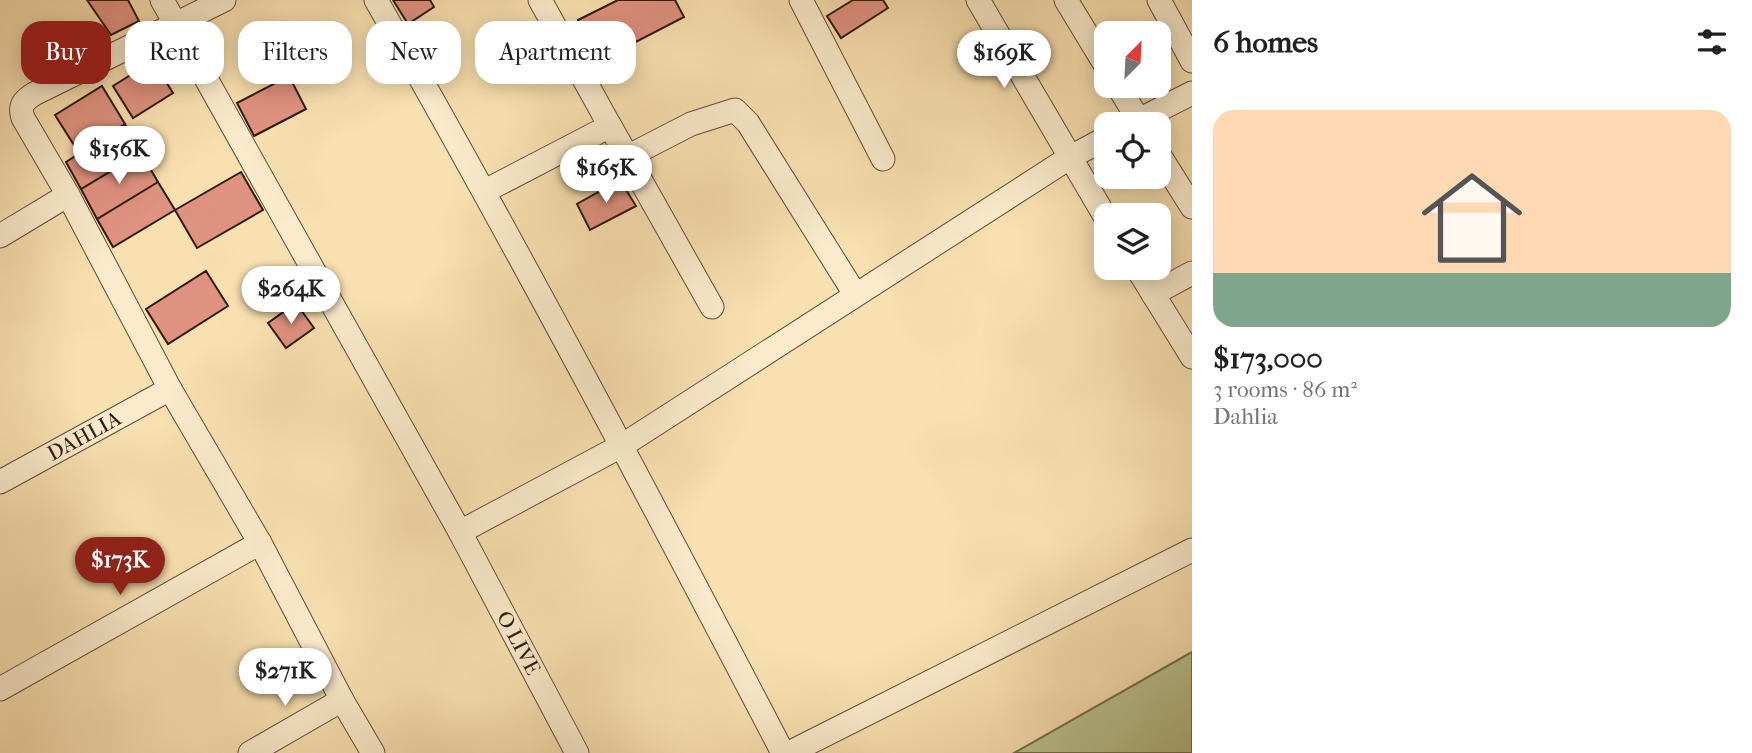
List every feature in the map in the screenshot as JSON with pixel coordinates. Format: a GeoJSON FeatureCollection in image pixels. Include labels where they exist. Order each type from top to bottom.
{"type":"FeatureCollection","features":[{"type":"Feature","properties":{"kind":"street","name":"O LIVE"},"geometry":{"type":"LineString","coordinates":[[162,0],[173,21]]}},
{"type":"Feature","properties":{"kind":"street"},"geometry":{"type":"LineString","coordinates":[[181,21],[224,0]]}},
{"type":"Feature","properties":{"kind":"street"},"geometry":{"type":"LineString","coordinates":[[376,0],[485,191],[623,445],[783,753]]}},
{"type":"Feature","properties":{"kind":"street"},"geometry":{"type":"LineString","coordinates":[[540,0],[712,307]]}},
{"type":"Feature","properties":{"kind":"street"},"geometry":{"type":"LineString","coordinates":[[978,0],[1097,203]]}},
{"type":"Feature","properties":{"kind":"street"},"geometry":{"type":"LineString","coordinates":[[1066,0],[1094,46]]}},
{"type":"Feature","properties":{"kind":"street"},"geometry":{"type":"LineString","coordinates":[[1159,0],[1192,61]]}},
{"type":"Feature","properties":{"kind":"street"},"geometry":{"type":"LineString","coordinates":[[809,3],[883,159]]}},
{"type":"Feature","properties":{"kind":"street"},"geometry":{"type":"LineString","coordinates":[[125,49],[24,100],[20,110],[170,389],[260,543],[342,700],[373,753]]}},
{"type":"Feature","properties":{"kind":"street","name":"O LIVE"},"geometry":{"type":"LineString","coordinates":[[209,84],[460,532],[577,753]]}},
{"type":"Feature","properties":{"kind":"street"},"geometry":{"type":"LineString","coordinates":[[1157,112],[1192,93]]}},
{"type":"Feature","properties":{"kind":"street"},"geometry":{"type":"LineString","coordinates":[[627,157],[691,124],[736,110],[748,123],[855,294]]}},
{"type":"Feature","properties":{"kind":"street"},"geometry":{"type":"LineString","coordinates":[[485,191],[610,125]]}},
{"type":"Feature","properties":{"kind":"street"},"geometry":{"type":"LineString","coordinates":[[460,532],[623,445],[855,294],[1094,144]]}},
{"type":"Feature","properties":{"kind":"street"},"geometry":{"type":"LineString","coordinates":[[1171,170],[1189,194]]}},
{"type":"Feature","properties":{"kind":"street"},"geometry":{"type":"LineString","coordinates":[[0,236],[68,195]]}},
{"type":"Feature","properties":{"kind":"street"},"geometry":{"type":"LineString","coordinates":[[1153,294],[1192,273]]}},
{"type":"Feature","properties":{"kind":"street"},"geometry":{"type":"LineString","coordinates":[[1144,280],[1192,357]]}},
{"type":"Feature","properties":{"kind":"street","name":"DAHLIA"},"geometry":{"type":"LineString","coordinates":[[0,482],[170,389]]}},
{"type":"Feature","properties":{"kind":"street"},"geometry":{"type":"LineString","coordinates":[[0,689],[260,543]]}},
{"type":"Feature","properties":{"kind":"street"},"geometry":{"type":"LineString","coordinates":[[789,753],[1192,551]]}},
{"type":"Feature","properties":{"kind":"street"},"geometry":{"type":"LineString","coordinates":[[250,753],[342,700]]}},
{"type":"Feature","properties":{"kind":"green space"},"geometry":{"type":"Polygon","coordinates":[[[1192,652],[1192,753],[1014,753],[1192,652]]]}},
{"type":"Feature","properties":{"kind":"building"},"geometry":{"type":"Polygon","coordinates":[[[87,0],[128,0],[139,21],[125,21],[125,28],[111,35],[111,21],[101,21],[87,0]]]}},
{"type":"Feature","properties":{"kind":"building"},"geometry":{"type":"Polygon","coordinates":[[[393,0],[430,0],[434,7],[413,21],[406,21],[393,0]]]}},
{"type":"Feature","properties":{"kind":"building"},"geometry":{"type":"Polygon","coordinates":[[[618,0],[675,0],[684,17],[636,42],[636,21],[578,20],[618,0]]]}},
{"type":"Feature","properties":{"kind":"building"},"geometry":{"type":"Polygon","coordinates":[[[853,0],[883,0],[888,8],[841,38],[827,16],[853,0]]]}},
{"type":"Feature","properties":{"kind":"building"},"geometry":{"type":"Polygon","coordinates":[[[125,78],[125,84],[167,84],[173,93],[133,118],[113,86],[125,78]]]}},
{"type":"Feature","properties":{"kind":"building"},"geometry":{"type":"Polygon","coordinates":[[[274,84],[293,84],[306,109],[254,136],[237,103],[274,84]]]}},
{"type":"Feature","properties":{"kind":"building"},"geometry":{"type":"Polygon","coordinates":[[[102,86],[125,124],[79,153],[55,115],[102,86]]]}},
{"type":"Feature","properties":{"kind":"building"},"geometry":{"type":"Polygon","coordinates":[[[125,124],[141,153],[81,189],[66,162],[125,124]]]}},
{"type":"Feature","properties":{"kind":"building"},"geometry":{"type":"Polygon","coordinates":[[[141,153],[158,182],[97,219],[81,189],[141,153]]]}},
{"type":"Feature","properties":{"kind":"building"},"geometry":{"type":"Polygon","coordinates":[[[241,172],[263,210],[197,248],[175,210],[241,172]]]}},
{"type":"Feature","properties":{"kind":"building"},"geometry":{"type":"Polygon","coordinates":[[[620,180],[636,206],[590,230],[577,204],[620,180]]]}},
{"type":"Feature","properties":{"kind":"building"},"geometry":{"type":"Polygon","coordinates":[[[158,182],[175,210],[113,247],[97,219],[158,182]]]}},
{"type":"Feature","properties":{"kind":"building"},"geometry":{"type":"Polygon","coordinates":[[[206,271],[228,306],[168,344],[146,309],[206,271]]]}},
{"type":"Feature","properties":{"kind":"building"},"geometry":{"type":"Polygon","coordinates":[[[296,303],[314,328],[286,348],[268,323],[296,303]]]}}]}
